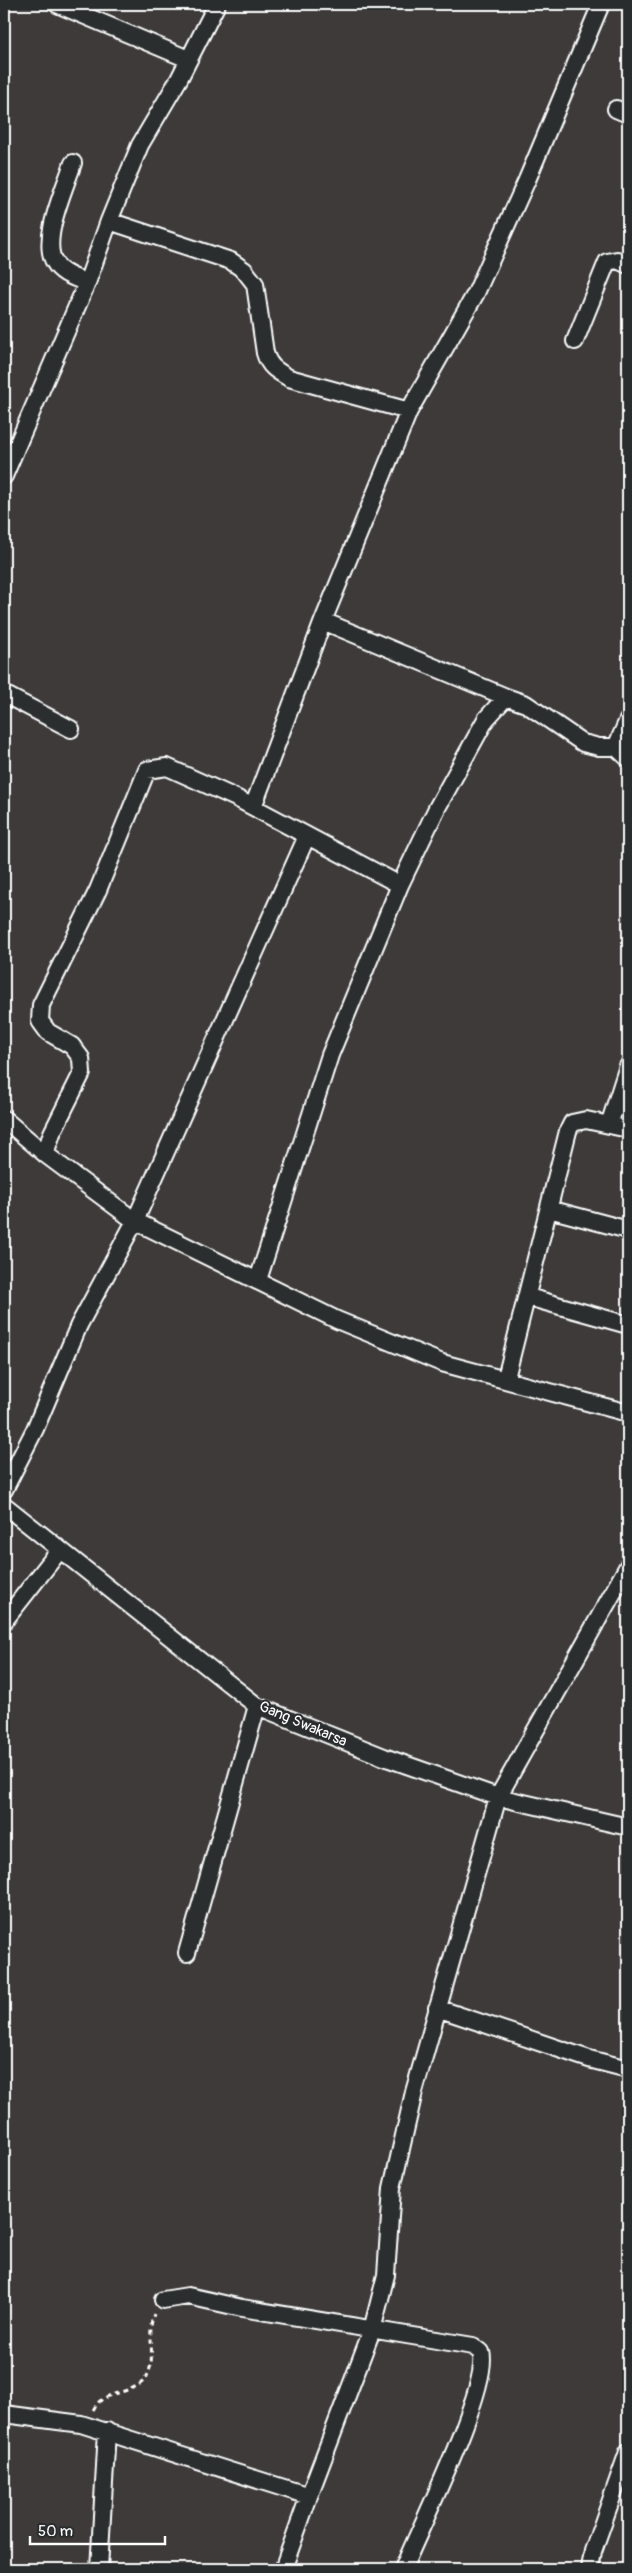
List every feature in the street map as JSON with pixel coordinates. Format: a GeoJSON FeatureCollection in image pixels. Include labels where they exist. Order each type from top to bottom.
{"type":"FeatureCollection","features":[{"type":"Feature","properties":{"kind":"street"},"geometry":{"type":"LineString","coordinates":[[57,4],[188,59]]}},
{"type":"Feature","properties":{"kind":"street"},"geometry":{"type":"LineString","coordinates":[[4,476],[87,283],[109,221],[140,145],[217,4]]}},
{"type":"Feature","properties":{"kind":"street"},"geometry":{"type":"LineString","coordinates":[[253,807],[323,621],[410,411],[476,293],[527,180],[601,4]]}},
{"type":"Feature","properties":{"kind":"street"},"geometry":{"type":"LineString","coordinates":[[73,163],[50,236],[49,251],[55,264],[63,272],[87,283]]}},
{"type":"Feature","properties":{"kind":"street"},"geometry":{"type":"LineString","coordinates":[[109,221],[231,261],[244,270],[255,284],[265,353],[268,364],[276,370],[289,378],[410,411]]}},
{"type":"Feature","properties":{"kind":"street"},"geometry":{"type":"LineString","coordinates":[[575,341],[607,262],[617,260],[628,265]]}},
{"type":"Feature","properties":{"kind":"street"},"geometry":{"type":"LineString","coordinates":[[323,621],[526,704],[583,743],[622,753],[628,720]]}},
{"type":"Feature","properties":{"kind":"street"},"geometry":{"type":"LineString","coordinates":[[4,694],[71,729]]}},
{"type":"Feature","properties":{"kind":"street"},"geometry":{"type":"LineString","coordinates":[[258,1280],[330,1055],[400,885],[438,808],[486,719],[506,697]]}},
{"type":"Feature","properties":{"kind":"street"},"geometry":{"type":"LineString","coordinates":[[45,1154],[52,1133],[82,1073],[81,1058],[72,1046],[48,1032],[40,1021],[41,1005],[98,890],[147,770],[168,767],[236,798],[400,885]]}},
{"type":"Feature","properties":{"kind":"street"},"geometry":{"type":"LineString","coordinates":[[4,1490],[35,1429],[79,1325],[135,1221],[308,836]]}},
{"type":"Feature","properties":{"kind":"street"},"geometry":{"type":"LineString","coordinates":[[609,1125],[628,1066]]}},
{"type":"Feature","properties":{"kind":"street"},"geometry":{"type":"LineString","coordinates":[[4,1119],[45,1154],[135,1221],[337,1320],[442,1363],[506,1378],[628,1413]]}},
{"type":"Feature","properties":{"kind":"street"},"geometry":{"type":"LineString","coordinates":[[506,1378],[528,1297],[568,1130],[572,1124],[586,1120],[628,1129]]}},
{"type":"Feature","properties":{"kind":"street"},"geometry":{"type":"LineString","coordinates":[[549,1209],[628,1230]]}},
{"type":"Feature","properties":{"kind":"street"},"geometry":{"type":"LineString","coordinates":[[528,1297],[628,1325]]}},
{"type":"Feature","properties":{"kind":"street","name":"Gang Swakarsa"},"geometry":{"type":"LineString","coordinates":[[4,1506],[258,1706],[384,1757],[498,1797],[628,1827]]}},
{"type":"Feature","properties":{"kind":"street"},"geometry":{"type":"LineString","coordinates":[[4,1621],[59,1551]]}},
{"type":"Feature","properties":{"kind":"street"},"geometry":{"type":"LineString","coordinates":[[283,2569],[372,2330],[386,2275],[392,2188],[414,2092],[498,1797],[628,1566]]}},
{"type":"Feature","properties":{"kind":"street"},"geometry":{"type":"LineString","coordinates":[[187,1953],[258,1706]]}},
{"type":"Feature","properties":{"kind":"street"},"geometry":{"type":"LineString","coordinates":[[437,2008],[589,2060],[628,2069]]}},
{"type":"Feature","properties":{"kind":"street"},"geometry":{"type":"LineString","coordinates":[[163,2300],[188,2296],[252,2310],[472,2346],[482,2352],[484,2370],[453,2456],[403,2569]]}},
{"type":"Feature","properties":{"kind":"street"},"geometry":{"type":"LineString","coordinates":[[4,2414],[81,2424],[310,2496]]}},
{"type":"Feature","properties":{"kind":"street"},"geometry":{"type":"LineString","coordinates":[[99,2569],[107,2431]]}},
{"type":"Feature","properties":{"kind":"street"},"geometry":{"type":"LineString","coordinates":[[590,2569],[593,2551],[628,2452]]}},
{"type":"Feature","properties":{"kind":"path"},"geometry":{"type":"LineString","coordinates":[[81,2424],[101,2400],[138,2386],[148,2376],[150,2322],[163,2300]]}}]}
